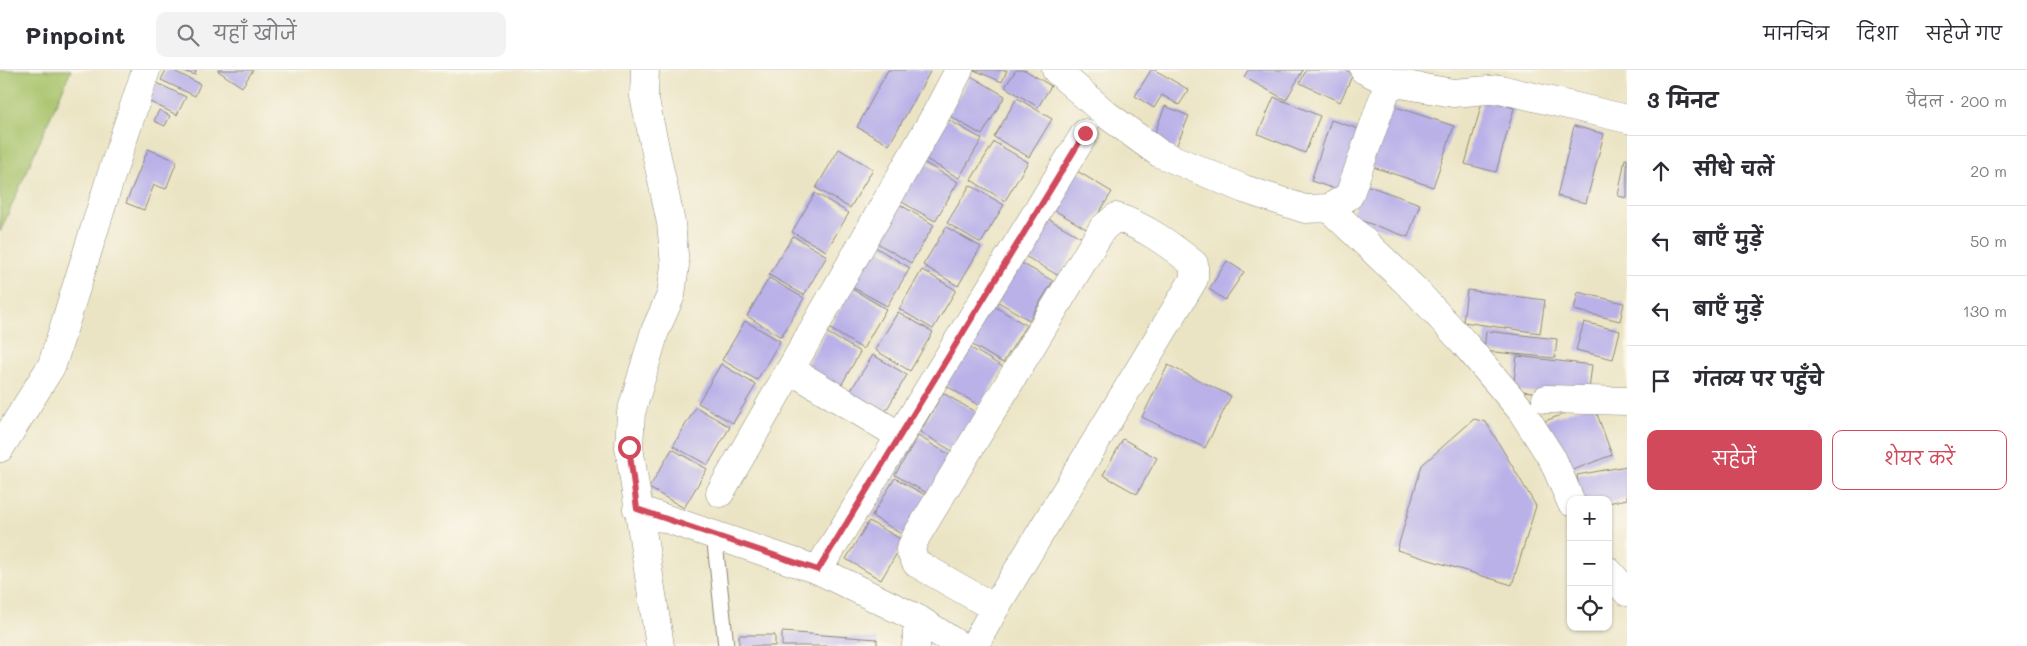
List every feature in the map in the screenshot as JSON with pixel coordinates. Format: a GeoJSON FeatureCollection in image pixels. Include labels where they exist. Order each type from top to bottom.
{"type":"FeatureCollection","features":[{"type":"Feature","properties":{"kind":"street"},"geometry":{"type":"LineString","coordinates":[[0,448],[52,365],[146,70]]}},
{"type":"Feature","properties":{"kind":"street"},"geometry":{"type":"LineString","coordinates":[[645,70],[644,96],[671,223],[675,265],[671,295],[655,331],[631,413],[629,447],[637,509],[660,646]]}},
{"type":"Feature","properties":{"kind":"street"},"geometry":{"type":"LineString","coordinates":[[720,493],[936,114],[958,70]]}},
{"type":"Feature","properties":{"kind":"street"},"geometry":{"type":"LineString","coordinates":[[1056,70],[1107,115],[1160,153],[1253,192],[1305,209],[1329,208],[1349,196],[1389,82]]}},
{"type":"Feature","properties":{"kind":"street"},"geometry":{"type":"LineString","coordinates":[[1364,70],[1389,82],[1453,93],[1499,80],[1627,119]]}},
{"type":"Feature","properties":{"kind":"street"},"geometry":{"type":"LineString","coordinates":[[818,570],[1085,133]]}},
{"type":"Feature","properties":{"kind":"street"},"geometry":{"type":"LineString","coordinates":[[1329,208],[1416,291],[1465,344],[1521,410],[1553,460],[1568,496]]}},
{"type":"Feature","properties":{"kind":"street"},"geometry":{"type":"LineString","coordinates":[[974,646],[995,608],[1194,279],[1194,264],[1136,223],[1116,217],[1103,228],[916,535],[910,550],[916,562],[995,608]]}},
{"type":"Feature","properties":{"kind":"street"},"geometry":{"type":"LineString","coordinates":[[790,370],[900,436]]}},
{"type":"Feature","properties":{"kind":"street"},"geometry":{"type":"LineString","coordinates":[[1546,400],[1627,401]]}},
{"type":"Feature","properties":{"kind":"street"},"geometry":{"type":"LineString","coordinates":[[637,509],[818,570],[918,619],[960,646]]}},
{"type":"Feature","properties":{"kind":"street"},"geometry":{"type":"LineString","coordinates":[[1612,575],[1627,592]]}},
{"type":"Feature","properties":{"kind":"street"},"geometry":{"type":"LineString","coordinates":[[916,646],[918,619]]}},
{"type":"Feature","properties":{"kind":"lane"},"geometry":{"type":"LineString","coordinates":[[714,534],[726,646]]}},
{"type":"Feature","properties":{"kind":"green space"},"geometry":{"type":"Polygon","coordinates":[[[0,70],[71,70],[0,232],[0,70]]]}},
{"type":"Feature","properties":{"kind":"building"},"geometry":{"type":"Polygon","coordinates":[[[166,70],[172,70],[200,84],[195,96],[161,80],[166,70]]]}},
{"type":"Feature","properties":{"kind":"building"},"geometry":{"type":"Polygon","coordinates":[[[180,70],[196,70],[195,75],[180,70]]]}},
{"type":"Feature","properties":{"kind":"building"},"geometry":{"type":"Polygon","coordinates":[[[218,70],[253,70],[242,87],[218,70]]]}},
{"type":"Feature","properties":{"kind":"building"},"geometry":{"type":"Polygon","coordinates":[[[888,70],[931,70],[889,145],[857,127],[888,70]]]}},
{"type":"Feature","properties":{"kind":"building"},"geometry":{"type":"Polygon","coordinates":[[[974,70],[1007,70],[1002,82],[974,70]]]}},
{"type":"Feature","properties":{"kind":"building"},"geometry":{"type":"Polygon","coordinates":[[[1016,70],[1025,70],[1051,86],[1038,107],[1005,87],[1016,70]]]}},
{"type":"Feature","properties":{"kind":"building"},"geometry":{"type":"Polygon","coordinates":[[[1151,70],[1155,70],[1189,90],[1179,105],[1162,95],[1154,108],[1135,96],[1151,70]]]}},
{"type":"Feature","properties":{"kind":"building"},"geometry":{"type":"Polygon","coordinates":[[[1248,70],[1303,70],[1286,100],[1244,77],[1248,70]]]}},
{"type":"Feature","properties":{"kind":"building"},"geometry":{"type":"Polygon","coordinates":[[[1306,70],[1345,70],[1353,74],[1340,102],[1300,83],[1306,70]]]}},
{"type":"Feature","properties":{"kind":"building"},"geometry":{"type":"Polygon","coordinates":[[[971,76],[1005,96],[982,135],[948,115],[971,76]]]}},
{"type":"Feature","properties":{"kind":"building"},"geometry":{"type":"Polygon","coordinates":[[[157,83],[186,97],[177,115],[148,101],[157,83]]]}},
{"type":"Feature","properties":{"kind":"building"},"geometry":{"type":"Polygon","coordinates":[[[1274,97],[1320,116],[1305,153],[1258,134],[1274,97]]]}},
{"type":"Feature","properties":{"kind":"building"},"geometry":{"type":"Polygon","coordinates":[[[1017,98],[1052,119],[1029,157],[994,137],[1017,98]]]}},
{"type":"Feature","properties":{"kind":"building"},"geometry":{"type":"Polygon","coordinates":[[[1483,99],[1514,108],[1496,172],[1465,164],[1483,99]]]}},
{"type":"Feature","properties":{"kind":"building"},"geometry":{"type":"Polygon","coordinates":[[[1390,105],[1454,126],[1433,187],[1370,166],[1390,105]]]}},
{"type":"Feature","properties":{"kind":"building"},"geometry":{"type":"Polygon","coordinates":[[[1165,106],[1189,116],[1173,154],[1150,145],[1165,106]]]}},
{"type":"Feature","properties":{"kind":"building"},"geometry":{"type":"Polygon","coordinates":[[[159,110],[170,116],[165,126],[154,121],[159,110]]]}},
{"type":"Feature","properties":{"kind":"building"},"geometry":{"type":"Polygon","coordinates":[[[947,119],[982,139],[959,178],[924,158],[947,119]]]}},
{"type":"Feature","properties":{"kind":"building"},"geometry":{"type":"Polygon","coordinates":[[[1331,120],[1365,131],[1344,192],[1311,181],[1331,120]]]}},
{"type":"Feature","properties":{"kind":"building"},"geometry":{"type":"Polygon","coordinates":[[[1574,126],[1604,134],[1586,203],[1557,196],[1574,126]]]}},
{"type":"Feature","properties":{"kind":"building"},"geometry":{"type":"Polygon","coordinates":[[[994,142],[1028,162],[1005,201],[971,180],[994,142]]]}},
{"type":"Feature","properties":{"kind":"building"},"geometry":{"type":"Polygon","coordinates":[[[148,149],[177,161],[166,189],[154,185],[144,210],[126,203],[148,149]]]}},
{"type":"Feature","properties":{"kind":"building"},"geometry":{"type":"Polygon","coordinates":[[[839,149],[873,169],[850,208],[816,188],[839,149]]]}},
{"type":"Feature","properties":{"kind":"building"},"geometry":{"type":"Polygon","coordinates":[[[1625,159],[1627,159],[1627,198],[1618,196],[1625,159]]]}},
{"type":"Feature","properties":{"kind":"building"},"geometry":{"type":"Polygon","coordinates":[[[923,162],[958,182],[935,221],[900,201],[923,162]]]}},
{"type":"Feature","properties":{"kind":"building"},"geometry":{"type":"Polygon","coordinates":[[[1077,171],[1112,192],[1088,230],[1054,210],[1077,171]]]}},
{"type":"Feature","properties":{"kind":"building"},"geometry":{"type":"Polygon","coordinates":[[[1363,184],[1420,204],[1408,237],[1351,217],[1363,184]]]}},
{"type":"Feature","properties":{"kind":"building"},"geometry":{"type":"Polygon","coordinates":[[[970,185],[1004,205],[981,243],[947,223],[970,185]]]}},
{"type":"Feature","properties":{"kind":"building"},"geometry":{"type":"Polygon","coordinates":[[[815,193],[849,213],[826,251],[792,232],[815,193]]]}},
{"type":"Feature","properties":{"kind":"building"},"geometry":{"type":"Polygon","coordinates":[[[899,204],[934,225],[911,263],[877,243],[899,204]]]}},
{"type":"Feature","properties":{"kind":"building"},"geometry":{"type":"Polygon","coordinates":[[[1047,218],[1082,238],[1059,276],[1025,256],[1047,218]]]}},
{"type":"Feature","properties":{"kind":"building"},"geometry":{"type":"Polygon","coordinates":[[[946,227],[981,247],[958,286],[923,265],[946,227]]]}},
{"type":"Feature","properties":{"kind":"building"},"geometry":{"type":"Polygon","coordinates":[[[793,236],[827,256],[804,295],[769,275],[793,236]]]}},
{"type":"Feature","properties":{"kind":"building"},"geometry":{"type":"Polygon","coordinates":[[[875,247],[910,268],[887,306],[852,287],[875,247]]]}},
{"type":"Feature","properties":{"kind":"building"},"geometry":{"type":"Polygon","coordinates":[[[1018,261],[1053,281],[1029,320],[995,300],[1018,261]]]}},
{"type":"Feature","properties":{"kind":"building"},"geometry":{"type":"Polygon","coordinates":[[[1227,261],[1244,272],[1225,300],[1209,289],[1227,261]]]}},
{"type":"Feature","properties":{"kind":"building"},"geometry":{"type":"Polygon","coordinates":[[[922,270],[956,290],[933,329],[899,309],[922,270]]]}},
{"type":"Feature","properties":{"kind":"building"},"geometry":{"type":"Polygon","coordinates":[[[769,278],[804,298],[781,337],[747,316],[769,278]]]}},
{"type":"Feature","properties":{"kind":"building"},"geometry":{"type":"Polygon","coordinates":[[[852,289],[886,309],[863,349],[829,328],[852,289]]]}},
{"type":"Feature","properties":{"kind":"building"},"geometry":{"type":"Polygon","coordinates":[[[1467,290],[1545,300],[1540,333],[1463,322],[1467,290]]]}},
{"type":"Feature","properties":{"kind":"building"},"geometry":{"type":"Polygon","coordinates":[[[1578,292],[1624,303],[1620,321],[1574,310],[1578,292]]]}},
{"type":"Feature","properties":{"kind":"building"},"geometry":{"type":"Polygon","coordinates":[[[992,305],[1026,325],[1003,363],[969,343],[992,305]]]}},
{"type":"Feature","properties":{"kind":"building"},"geometry":{"type":"Polygon","coordinates":[[[898,312],[933,332],[910,371],[875,350],[898,312]]]}},
{"type":"Feature","properties":{"kind":"building"},"geometry":{"type":"Polygon","coordinates":[[[745,321],[780,341],[757,380],[722,360],[745,321]]]}},
{"type":"Feature","properties":{"kind":"building"},"geometry":{"type":"Polygon","coordinates":[[[1584,322],[1620,331],[1613,359],[1576,350],[1584,322]]]}},
{"type":"Feature","properties":{"kind":"building"},"geometry":{"type":"Polygon","coordinates":[[[1486,331],[1557,339],[1555,358],[1484,351],[1486,331]]]}},
{"type":"Feature","properties":{"kind":"building"},"geometry":{"type":"Polygon","coordinates":[[[826,332],[860,352],[838,391],[803,371],[826,332]]]}},
{"type":"Feature","properties":{"kind":"building"},"geometry":{"type":"Polygon","coordinates":[[[969,347],[1003,367],[980,406],[945,385],[969,347]]]}},
{"type":"Feature","properties":{"kind":"building"},"geometry":{"type":"Polygon","coordinates":[[[873,355],[907,375],[884,414],[849,393],[873,355]]]}},
{"type":"Feature","properties":{"kind":"building"},"geometry":{"type":"Polygon","coordinates":[[[1517,356],[1592,365],[1588,398],[1513,390],[1517,356]]]}},
{"type":"Feature","properties":{"kind":"building"},"geometry":{"type":"Polygon","coordinates":[[[721,364],[756,385],[733,423],[698,403],[721,364]]]}},
{"type":"Feature","properties":{"kind":"building"},"geometry":{"type":"Polygon","coordinates":[[[1168,365],[1231,396],[1205,448],[1142,417],[1168,365]]]}},
{"type":"Feature","properties":{"kind":"building"},"geometry":{"type":"Polygon","coordinates":[[[943,393],[977,413],[954,452],[920,432],[943,393]]]}},
{"type":"Feature","properties":{"kind":"building"},"geometry":{"type":"Polygon","coordinates":[[[1593,403],[1612,455],[1565,473],[1545,421],[1593,403]]]}},
{"type":"Feature","properties":{"kind":"building"},"geometry":{"type":"Polygon","coordinates":[[[696,407],[730,427],[708,465],[673,446],[696,407]]]}},
{"type":"Feature","properties":{"kind":"building"},"geometry":{"type":"Polygon","coordinates":[[[1474,419],[1486,422],[1536,506],[1512,585],[1397,550],[1422,465],[1474,419]]]}},
{"type":"Feature","properties":{"kind":"building"},"geometry":{"type":"Polygon","coordinates":[[[918,436],[953,457],[930,495],[895,475],[918,436]]]}},
{"type":"Feature","properties":{"kind":"building"},"geometry":{"type":"Polygon","coordinates":[[[1123,439],[1157,458],[1137,494],[1103,475],[1123,439]]]}},
{"type":"Feature","properties":{"kind":"building"},"geometry":{"type":"Polygon","coordinates":[[[672,449],[707,469],[684,508],[649,488],[672,449]]]}},
{"type":"Feature","properties":{"kind":"building"},"geometry":{"type":"Polygon","coordinates":[[[1627,466],[1627,499],[1612,502],[1612,496],[1580,496],[1577,475],[1627,466]]]}},
{"type":"Feature","properties":{"kind":"building"},"geometry":{"type":"Polygon","coordinates":[[[895,478],[930,498],[906,537],[872,516],[895,478]]]}},
{"type":"Feature","properties":{"kind":"building"},"geometry":{"type":"Polygon","coordinates":[[[869,521],[904,541],[881,580],[846,559],[869,521]]]}},
{"type":"Feature","properties":{"kind":"building"},"geometry":{"type":"Polygon","coordinates":[[[782,632],[877,639],[877,646],[782,646],[782,632]]]}},
{"type":"Feature","properties":{"kind":"building"},"geometry":{"type":"Polygon","coordinates":[[[739,635],[775,635],[775,646],[739,646],[739,635]]]}},
{"type":"Feature","properties":{"kind":"route"},"geometry":{"type":"LineString","coordinates":[[629,447],[637,509],[818,570],[1085,133]]}}]}
